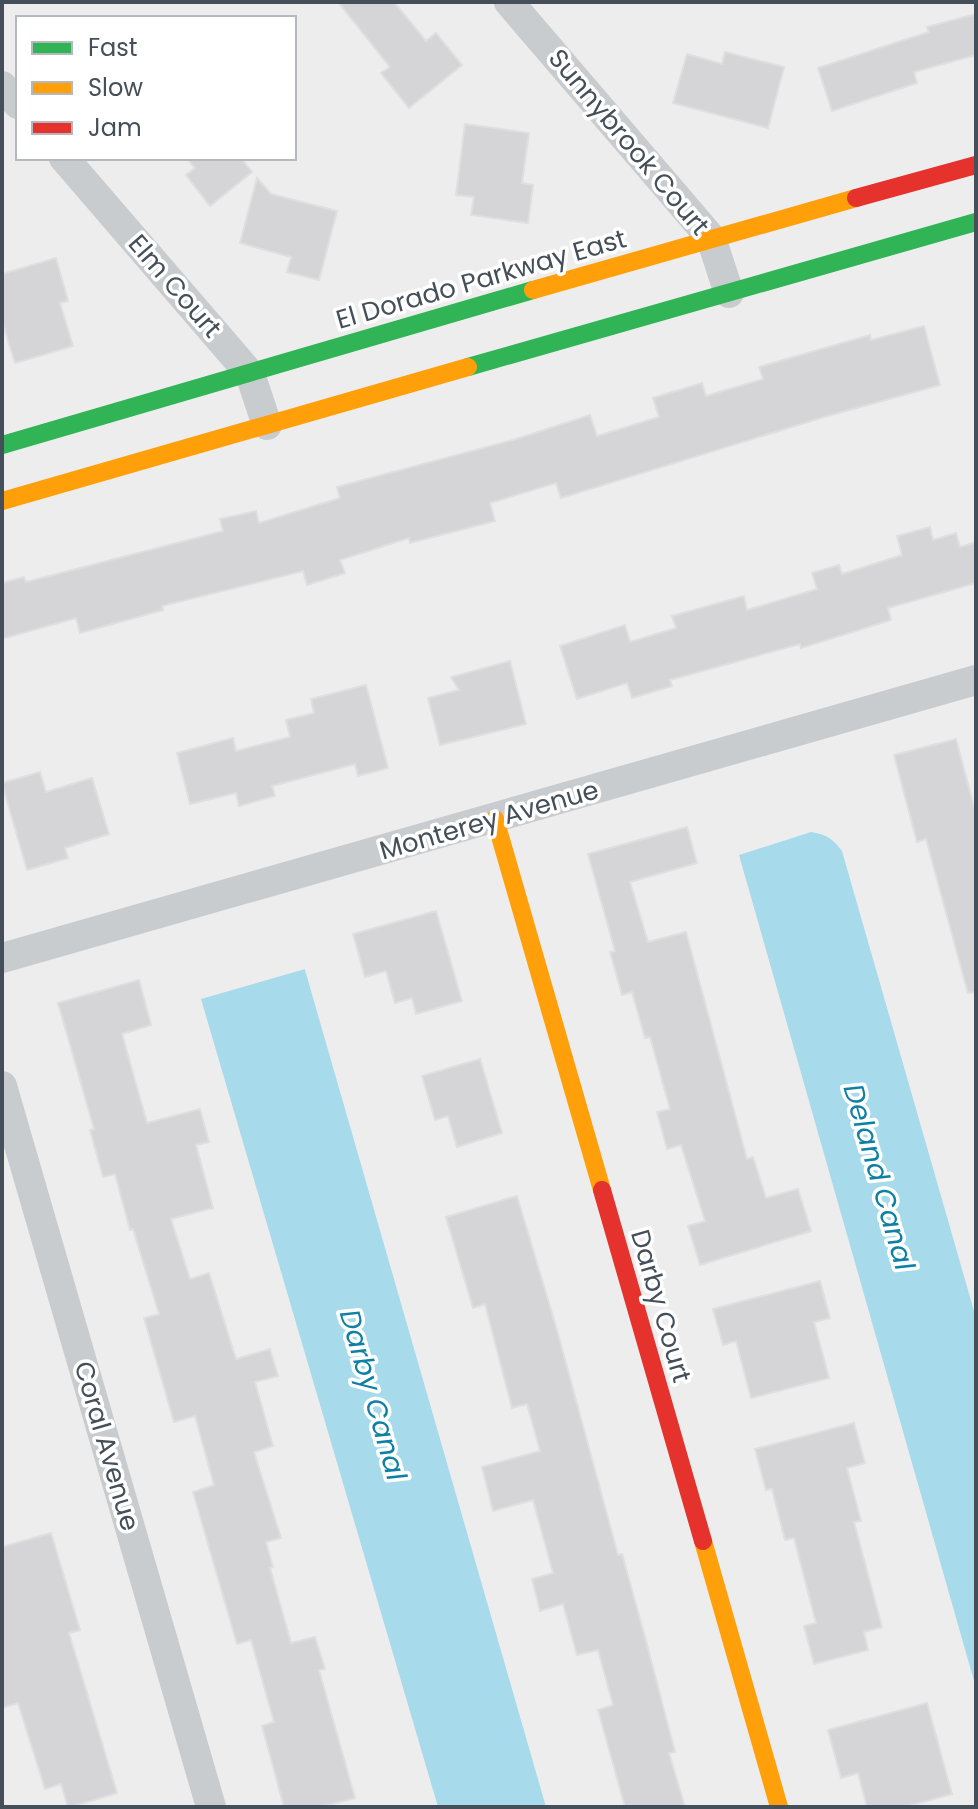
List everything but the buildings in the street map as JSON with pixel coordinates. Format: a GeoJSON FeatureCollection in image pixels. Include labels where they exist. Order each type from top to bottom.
{"type":"FeatureCollection","features":[{"type":"Feature","properties":{"kind":"street","name":"Sunnybrook Court"},"geometry":{"type":"LineString","coordinates":[[509,2],[711,238],[729,293]]}},
{"type":"Feature","properties":{"kind":"street"},"geometry":{"type":"LineString","coordinates":[[2,86],[16,102]]}},
{"type":"Feature","properties":{"kind":"street","name":"Elm Court"},"geometry":{"type":"LineString","coordinates":[[66,160],[250,374],[267,425]]}},
{"type":"Feature","properties":{"kind":"street","name":"El Dorado Parkway East"},"geometry":{"type":"LineString","coordinates":[[2,445],[711,238],[976,165]]}},
{"type":"Feature","properties":{"kind":"street"},"geometry":{"type":"LineString","coordinates":[[2,501],[976,222]]}},
{"type":"Feature","properties":{"kind":"street","name":"Monterey Avenue"},"geometry":{"type":"LineString","coordinates":[[2,958],[976,680]]}},
{"type":"Feature","properties":{"kind":"street","name":"Darby Court"},"geometry":{"type":"LineString","coordinates":[[495,819],[779,1807]]}},
{"type":"Feature","properties":{"kind":"street","name":"Coral Avenue"},"geometry":{"type":"LineString","coordinates":[[2,1086],[211,1807]]}},
{"type":"Feature","properties":{"kind":"water","name":"Deland Canal"},"geometry":{"type":"Polygon","coordinates":[[[811,832],[829,838],[842,851],[976,1318],[976,1688],[739,855],[811,832]]]}},
{"type":"Feature","properties":{"kind":"water","name":"Darby Canal"},"geometry":{"type":"Polygon","coordinates":[[[305,969],[546,1807],[438,1807],[201,999],[305,969]]]}},
{"type":"Feature","properties":{"kind":"traffic: fast"},"geometry":{"type":"LineString","coordinates":[[468,367],[976,222]]}},
{"type":"Feature","properties":{"kind":"traffic: fast"},"geometry":{"type":"LineString","coordinates":[[2,445],[533,290]]}},
{"type":"Feature","properties":{"kind":"traffic: slow"},"geometry":{"type":"LineString","coordinates":[[533,290],[856,198]]}},
{"type":"Feature","properties":{"kind":"traffic: slow"},"geometry":{"type":"LineString","coordinates":[[2,501],[468,367]]}},
{"type":"Feature","properties":{"kind":"traffic: slow"},"geometry":{"type":"LineString","coordinates":[[495,819],[602,1190]]}},
{"type":"Feature","properties":{"kind":"traffic: slow"},"geometry":{"type":"LineString","coordinates":[[703,1541],[779,1807]]}},
{"type":"Feature","properties":{"kind":"traffic: jam"},"geometry":{"type":"LineString","coordinates":[[856,198],[976,165]]}},
{"type":"Feature","properties":{"kind":"traffic: jam"},"geometry":{"type":"LineString","coordinates":[[602,1190],[703,1541]]}}]}
